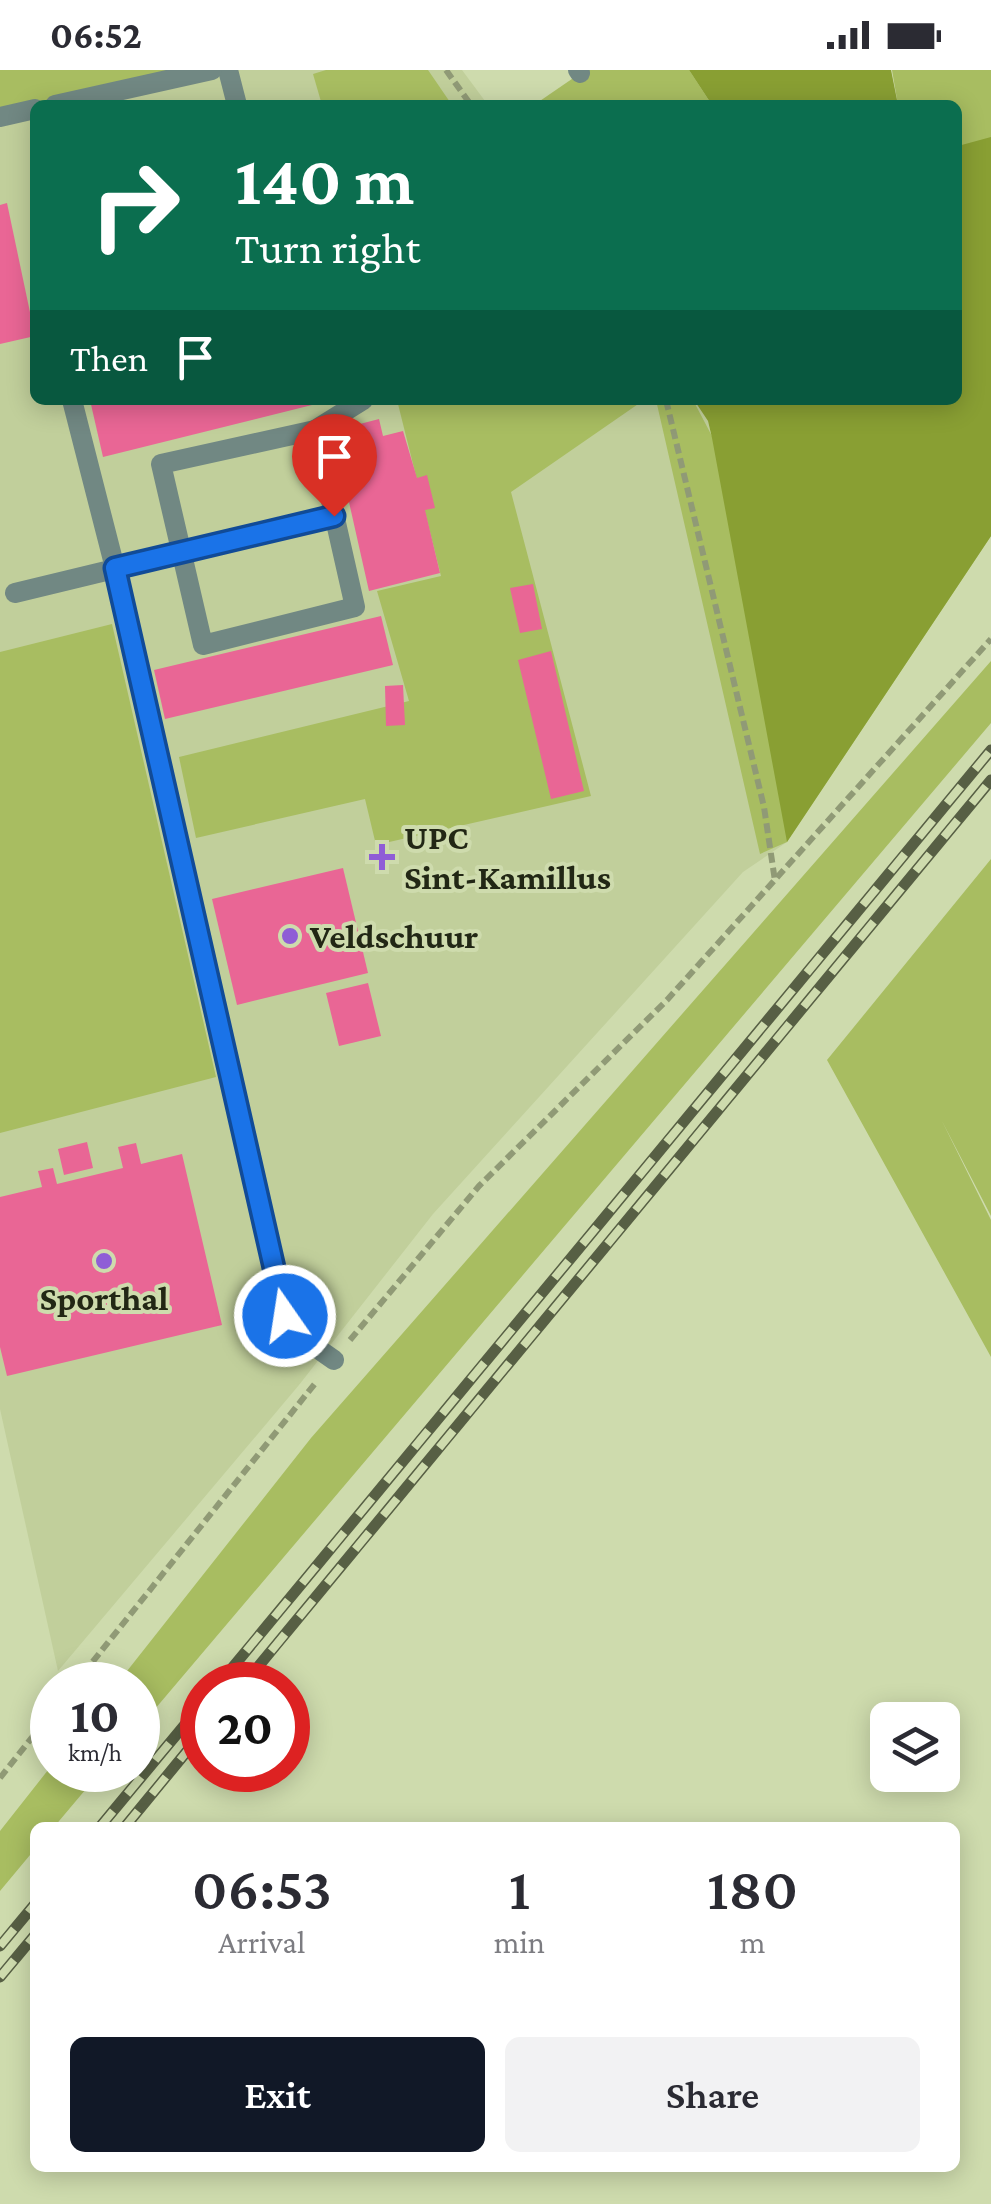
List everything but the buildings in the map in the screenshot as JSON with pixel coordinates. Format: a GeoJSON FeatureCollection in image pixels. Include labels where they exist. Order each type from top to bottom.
{"type":"FeatureCollection","features":[{"type":"Feature","properties":{"kind":"lane"},"geometry":{"type":"LineString","coordinates":[[103,100],[142,96],[212,70]]}},
{"type":"Feature","properties":{"kind":"lane"},"geometry":{"type":"LineString","coordinates":[[228,70],[236,100]]}},
{"type":"Feature","properties":{"kind":"lane"},"geometry":{"type":"LineString","coordinates":[[0,117],[30,111]]}},
{"type":"Feature","properties":{"kind":"lane"},"geometry":{"type":"LineString","coordinates":[[73,405],[115,568],[285,1316],[304,1339],[334,1360]]}},
{"type":"Feature","properties":{"kind":"lane"},"geometry":{"type":"LineString","coordinates":[[315,430],[355,607],[203,644],[161,464],[315,430],[355,405]]}},
{"type":"Feature","properties":{"kind":"lane"},"geometry":{"type":"LineString","coordinates":[[15,593],[334,516]]}},
{"type":"Feature","properties":{"kind":"path"},"geometry":{"type":"LineString","coordinates":[[446,70],[467,100]]}},
{"type":"Feature","properties":{"kind":"path"},"geometry":{"type":"LineString","coordinates":[[667,405],[764,807],[775,882]]}},
{"type":"Feature","properties":{"kind":"path"},"geometry":{"type":"LineString","coordinates":[[92,1662],[479,1186],[667,1000],[991,639]]}},
{"type":"Feature","properties":{"kind":"path"},"geometry":{"type":"LineString","coordinates":[[0,1778],[30,1740]]}},
{"type":"Feature","properties":{"kind":"shaded area","name":"UPC Sint-Kamillus"},"geometry":{"type":"Polygon","coordinates":[[[174,70],[462,70],[484,100],[40,100],[174,70]]]}},
{"type":"Feature","properties":{"kind":"shaded area","name":"UPC Sint-Kamillus"},"geometry":{"type":"Polygon","coordinates":[[[30,102],[30,405],[697,405],[708,421],[712,438],[787,842],[743,872],[433,1214],[299,1385],[66,1662],[56,1662],[0,1409],[0,109],[30,102]]]}},
{"type":"Feature","properties":{"kind":"green space"},"geometry":{"type":"Polygon","coordinates":[[[0,70],[193,70],[61,100],[30,100],[30,107],[0,114],[0,70]]]}},
{"type":"Feature","properties":{"kind":"green space"},"geometry":{"type":"Polygon","coordinates":[[[326,70],[428,70],[449,100],[321,100],[313,74],[326,70]]]}},
{"type":"Feature","properties":{"kind":"green space"},"geometry":{"type":"Polygon","coordinates":[[[585,70],[689,70],[709,100],[541,100],[585,70]]]}},
{"type":"Feature","properties":{"kind":"green space"},"geometry":{"type":"Polygon","coordinates":[[[689,70],[891,70],[897,100],[709,100],[689,70]]]}},
{"type":"Feature","properties":{"kind":"green space"},"geometry":{"type":"Polygon","coordinates":[[[892,70],[991,70],[991,536],[787,842],[760,854],[657,405],[696,405],[713,438],[926,405],[962,405],[962,100],[897,100],[892,70]]]}},
{"type":"Feature","properties":{"kind":"green space"},"geometry":{"type":"Polygon","coordinates":[[[991,137],[991,536],[787,842],[712,438],[708,421],[697,405],[962,405],[962,145],[991,137]]]}},
{"type":"Feature","properties":{"kind":"green space"},"geometry":{"type":"Polygon","coordinates":[[[398,405],[637,405],[511,492],[591,796],[376,845],[365,799],[196,838],[179,757],[409,701],[377,591],[441,576],[398,405]]]}},
{"type":"Feature","properties":{"kind":"green space"},"geometry":{"type":"Polygon","coordinates":[[[112,624],[216,1077],[0,1133],[0,652],[112,624]]]}},
{"type":"Feature","properties":{"kind":"green space"},"geometry":{"type":"Polygon","coordinates":[[[991,661],[991,723],[195,1662],[180,1662],[180,1679],[160,1703],[160,1662],[134,1662],[311,1438],[991,661]]]}},
{"type":"Feature","properties":{"kind":"green space"},"geometry":{"type":"Polygon","coordinates":[[[991,859],[991,1216],[942,1121],[991,1220],[991,1357],[827,1060],[991,859]]]}},
{"type":"Feature","properties":{"kind":"green space"},"geometry":{"type":"Polygon","coordinates":[[[31,1792],[83,1792],[58,1822],[30,1822],[30,1855],[0,1891],[0,1831],[31,1792]]]}},
{"type":"Feature","properties":{"kind":"railway"},"geometry":{"type":"LineString","coordinates":[[237,1662],[991,750]]}},
{"type":"Feature","properties":{"kind":"railway"},"geometry":{"type":"LineString","coordinates":[[262,1662],[991,780]]}},
{"type":"Feature","properties":{"kind":"railway"},"geometry":{"type":"LineString","coordinates":[[104,1822],[180,1730]]}},
{"type":"Feature","properties":{"kind":"railway"},"geometry":{"type":"LineString","coordinates":[[129,1822],[180,1760]]}},
{"type":"Feature","properties":{"kind":"railway"},"geometry":{"type":"LineString","coordinates":[[0,1946],[30,1910]]}},
{"type":"Feature","properties":{"kind":"railway"},"geometry":{"type":"LineString","coordinates":[[0,1977],[30,1941]]}},
{"type":"Feature","properties":{"kind":"place","name":"UPC Sint-Kamillus"},"geometry":{"type":"Point","coordinates":[382,857]}},
{"type":"Feature","properties":{"kind":"place","name":"Veldschuur"},"geometry":{"type":"Point","coordinates":[290,936]}},
{"type":"Feature","properties":{"kind":"place","name":"Sporthal"},"geometry":{"type":"Point","coordinates":[104,1261]}},
{"type":"Feature","properties":{"kind":"route"},"geometry":{"type":"LineString","coordinates":[[285,1316],[115,568],[334,516]]}}]}
